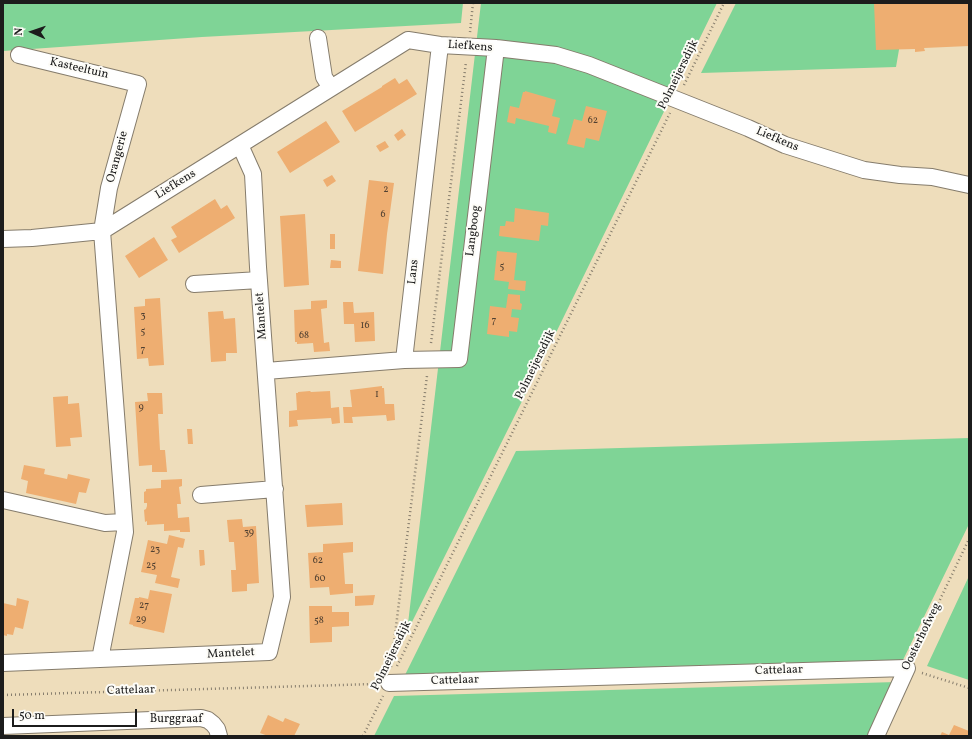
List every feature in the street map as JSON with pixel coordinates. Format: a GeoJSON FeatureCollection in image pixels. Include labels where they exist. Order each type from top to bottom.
{"type":"FeatureCollection","features":[{"type":"Feature","properties":{"kind":"street"},"geometry":{"type":"LineString","coordinates":[[318,38],[324,77],[331,88]]}},
{"type":"Feature","properties":{"kind":"street","name":"Liefkens"},"geometry":{"type":"LineString","coordinates":[[3,239],[32,238],[102,231],[408,40],[440,45],[496,48],[556,55],[589,65],[748,128],[785,145],[864,170],[900,175],[932,177],[969,185]]}},
{"type":"Feature","properties":{"kind":"street","name":"Lans"},"geometry":{"type":"LineString","coordinates":[[404,360],[440,45]]}},
{"type":"Feature","properties":{"kind":"street","name":"Langboog"},"geometry":{"type":"LineString","coordinates":[[404,360],[459,359],[496,48]]}},
{"type":"Feature","properties":{"kind":"street","name":"Kasteeltuin"},"geometry":{"type":"LineString","coordinates":[[19,55],[138,84]]}},
{"type":"Feature","properties":{"kind":"street","name":"Orangerie"},"geometry":{"type":"LineString","coordinates":[[102,231],[109,188],[138,84]]}},
{"type":"Feature","properties":{"kind":"street","name":"Mantelet"},"geometry":{"type":"LineString","coordinates":[[3,663],[269,652],[282,597],[259,280],[253,174],[240,145]]}},
{"type":"Feature","properties":{"kind":"street"},"geometry":{"type":"LineString","coordinates":[[100,659],[125,532],[102,231]]}},
{"type":"Feature","properties":{"kind":"street"},"geometry":{"type":"LineString","coordinates":[[194,284],[259,280]]}},
{"type":"Feature","properties":{"kind":"street"},"geometry":{"type":"LineString","coordinates":[[266,372],[404,360]]}},
{"type":"Feature","properties":{"kind":"street"},"geometry":{"type":"LineString","coordinates":[[201,495],[274,489]]}},
{"type":"Feature","properties":{"kind":"street"},"geometry":{"type":"LineString","coordinates":[[3,500],[105,523],[124,522]]}},
{"type":"Feature","properties":{"kind":"street","name":"Cattelaar"},"geometry":{"type":"LineString","coordinates":[[389,683],[907,668]]}},
{"type":"Feature","properties":{"kind":"street","name":"Oosterhofweg"},"geometry":{"type":"LineString","coordinates":[[876,736],[907,668]]}},
{"type":"Feature","properties":{"kind":"street","name":"Burggraaf"},"geometry":{"type":"LineString","coordinates":[[3,726],[43,730],[201,718],[208,720],[213,724],[219,736]]}},
{"type":"Feature","properties":{"kind":"path","name":"Polmeijersdijk"},"geometry":{"type":"LineString","coordinates":[[363,736],[724,3]]}},
{"type":"Feature","properties":{"kind":"path","name":"Oosterhofweg"},"geometry":{"type":"LineString","coordinates":[[907,668],[969,539]]}},
{"type":"Feature","properties":{"kind":"path"},"geometry":{"type":"LineString","coordinates":[[907,668],[969,688]]}},
{"type":"Feature","properties":{"kind":"path","name":"Cattelaar"},"geometry":{"type":"LineString","coordinates":[[3,695],[389,683]]}},
{"type":"Feature","properties":{"kind":"green space"},"geometry":{"type":"Polygon","coordinates":[[[3,3],[463,3],[461,23],[202,37],[3,51],[3,3]]]}},
{"type":"Feature","properties":{"kind":"green space"},"geometry":{"type":"Polygon","coordinates":[[[481,3],[717,3],[548,349],[407,632],[481,3]]]}},
{"type":"Feature","properties":{"kind":"green space"},"geometry":{"type":"Polygon","coordinates":[[[736,3],[907,3],[896,67],[701,73],[736,3]]]}},
{"type":"Feature","properties":{"kind":"green space"},"geometry":{"type":"Polygon","coordinates":[[[969,438],[969,524],[903,660],[404,677],[516,451],[969,438]]]}},
{"type":"Feature","properties":{"kind":"green space"},"geometry":{"type":"Polygon","coordinates":[[[969,576],[969,680],[927,666],[969,576]]]}},
{"type":"Feature","properties":{"kind":"green space"},"geometry":{"type":"Polygon","coordinates":[[[897,682],[871,736],[374,736],[394,696],[897,682]]]}},
{"type":"Feature","properties":{"kind":"building"},"geometry":{"type":"Polygon","coordinates":[[[874,3],[969,3],[969,46],[924,48],[925,51],[915,52],[915,49],[876,50],[874,3]]]}},
{"type":"Feature","properties":{"kind":"building"},"geometry":{"type":"Polygon","coordinates":[[[395,78],[399,84],[407,79],[417,94],[355,132],[342,111],[395,78]]]}},
{"type":"Feature","properties":{"kind":"building"},"geometry":{"type":"Polygon","coordinates":[[[525,91],[556,100],[552,116],[560,118],[556,134],[548,132],[549,126],[516,118],[515,124],[507,122],[510,106],[519,108],[523,92],[525,91]]]}},
{"type":"Feature","properties":{"kind":"building"},"geometry":{"type":"Polygon","coordinates":[[[586,106],[607,111],[599,141],[586,138],[584,148],[567,144],[574,119],[582,121],[586,106]]]}},
{"type":"Feature","properties":{"kind":"building"},"geometry":{"type":"Polygon","coordinates":[[[326,121],[340,142],[290,173],[277,152],[326,121]]]}},
{"type":"Feature","properties":{"kind":"building"},"geometry":{"type":"Polygon","coordinates":[[[402,129],[406,135],[398,141],[394,135],[402,129]]]}},
{"type":"Feature","properties":{"kind":"building"},"geometry":{"type":"Polygon","coordinates":[[[385,141],[389,147],[380,152],[376,146],[385,141]]]}},
{"type":"Feature","properties":{"kind":"building"},"geometry":{"type":"Polygon","coordinates":[[[332,175],[336,181],[327,187],[323,180],[332,175]]]}},
{"type":"Feature","properties":{"kind":"building"},"geometry":{"type":"Polygon","coordinates":[[[369,180],[394,183],[383,274],[358,271],[369,180]]]}},
{"type":"Feature","properties":{"kind":"building"},"geometry":{"type":"Polygon","coordinates":[[[215,199],[221,209],[227,205],[235,218],[179,253],[171,240],[177,237],[171,227],[215,199]]]}},
{"type":"Feature","properties":{"kind":"building"},"geometry":{"type":"Polygon","coordinates":[[[515,208],[549,213],[548,226],[541,225],[539,241],[499,236],[500,226],[505,226],[506,221],[514,222],[515,208]]]}},
{"type":"Feature","properties":{"kind":"building"},"geometry":{"type":"Polygon","coordinates":[[[305,214],[309,285],[284,287],[280,216],[305,214]]]}},
{"type":"Feature","properties":{"kind":"building"},"geometry":{"type":"Polygon","coordinates":[[[330,234],[335,234],[335,249],[330,249],[330,234]]]}},
{"type":"Feature","properties":{"kind":"building"},"geometry":{"type":"Polygon","coordinates":[[[154,237],[168,260],[139,278],[125,256],[154,237]]]}},
{"type":"Feature","properties":{"kind":"building"},"geometry":{"type":"Polygon","coordinates":[[[497,251],[517,253],[514,280],[526,281],[525,291],[508,289],[509,282],[494,280],[497,251]]]}},
{"type":"Feature","properties":{"kind":"building"},"geometry":{"type":"Polygon","coordinates":[[[331,260],[341,261],[341,268],[330,268],[331,260]]]}},
{"type":"Feature","properties":{"kind":"building"},"geometry":{"type":"Polygon","coordinates":[[[508,294],[520,295],[520,303],[522,304],[521,310],[512,309],[511,317],[519,318],[517,332],[509,331],[509,337],[487,334],[490,306],[506,308],[508,294]]]}},
{"type":"Feature","properties":{"kind":"building"},"geometry":{"type":"Polygon","coordinates":[[[160,298],[164,365],[149,366],[148,358],[137,359],[134,307],[145,306],[145,299],[160,298]]]}},
{"type":"Feature","properties":{"kind":"building"},"geometry":{"type":"Polygon","coordinates":[[[327,300],[327,308],[321,309],[324,343],[329,342],[330,351],[314,352],[313,343],[297,344],[297,342],[295,342],[294,310],[311,309],[311,301],[327,300]]]}},
{"type":"Feature","properties":{"kind":"building"},"geometry":{"type":"Polygon","coordinates":[[[343,302],[353,302],[354,313],[374,312],[375,341],[355,342],[354,324],[344,324],[343,302]]]}},
{"type":"Feature","properties":{"kind":"building"},"geometry":{"type":"Polygon","coordinates":[[[223,311],[224,319],[235,318],[237,353],[226,353],[226,361],[211,362],[208,312],[223,311]]]}},
{"type":"Feature","properties":{"kind":"building"},"geometry":{"type":"Polygon","coordinates":[[[382,386],[382,388],[384,388],[385,404],[394,404],[395,420],[387,421],[386,415],[352,417],[353,423],[344,423],[343,407],[352,407],[350,390],[382,386]]]}},
{"type":"Feature","properties":{"kind":"building"},"geometry":{"type":"Polygon","coordinates":[[[330,391],[331,408],[339,407],[340,423],[332,424],[331,418],[297,420],[298,426],[289,427],[289,411],[297,410],[296,393],[330,391]]]}},
{"type":"Feature","properties":{"kind":"building"},"geometry":{"type":"Polygon","coordinates":[[[147,393],[162,393],[163,414],[158,414],[160,450],[165,450],[167,472],[152,472],[152,465],[139,466],[135,402],[148,401],[147,393]]]}},
{"type":"Feature","properties":{"kind":"building"},"geometry":{"type":"Polygon","coordinates":[[[68,396],[68,404],[79,403],[82,437],[70,438],[71,446],[56,447],[53,397],[68,396]]]}},
{"type":"Feature","properties":{"kind":"building"},"geometry":{"type":"Polygon","coordinates":[[[187,429],[192,429],[193,444],[188,444],[187,429]]]}},
{"type":"Feature","properties":{"kind":"building"},"geometry":{"type":"Polygon","coordinates":[[[24,465],[45,469],[44,474],[67,479],[68,474],[90,479],[86,493],[79,492],[76,504],[26,493],[28,481],[21,479],[24,465]]]}},
{"type":"Feature","properties":{"kind":"building"},"geometry":{"type":"Polygon","coordinates":[[[182,479],[182,486],[179,487],[181,504],[177,504],[178,518],[189,517],[190,532],[180,532],[180,530],[164,531],[164,524],[147,525],[147,521],[145,522],[144,510],[147,506],[147,503],[144,503],[144,492],[146,489],[161,488],[161,480],[182,479]]]}},
{"type":"Feature","properties":{"kind":"building"},"geometry":{"type":"Polygon","coordinates":[[[342,503],[343,525],[307,527],[305,505],[342,503]]]}},
{"type":"Feature","properties":{"kind":"building"},"geometry":{"type":"Polygon","coordinates":[[[242,519],[243,527],[256,526],[259,583],[247,584],[247,591],[232,592],[231,570],[236,570],[234,542],[229,542],[227,520],[242,519]]]}},
{"type":"Feature","properties":{"kind":"building"},"geometry":{"type":"Polygon","coordinates":[[[169,535],[185,539],[183,548],[178,547],[171,577],[180,579],[178,588],[155,583],[157,575],[141,572],[148,540],[167,544],[169,535]]]}},
{"type":"Feature","properties":{"kind":"building"},"geometry":{"type":"Polygon","coordinates":[[[353,542],[353,552],[343,553],[345,584],[353,584],[353,593],[330,595],[329,587],[310,588],[308,553],[323,552],[323,544],[353,542]]]}},
{"type":"Feature","properties":{"kind":"building"},"geometry":{"type":"Polygon","coordinates":[[[199,550],[204,550],[205,565],[200,566],[199,550]]]}},
{"type":"Feature","properties":{"kind":"building"},"geometry":{"type":"Polygon","coordinates":[[[150,590],[172,594],[164,633],[129,624],[135,598],[139,597],[148,599],[150,590]]]}},
{"type":"Feature","properties":{"kind":"building"},"geometry":{"type":"Polygon","coordinates":[[[375,595],[373,605],[355,606],[355,596],[375,595]]]}},
{"type":"Feature","properties":{"kind":"building"},"geometry":{"type":"Polygon","coordinates":[[[17,598],[29,601],[23,629],[15,627],[13,635],[3,635],[3,603],[16,606],[17,598]]]}},
{"type":"Feature","properties":{"kind":"building"},"geometry":{"type":"Polygon","coordinates":[[[309,606],[332,606],[332,612],[349,612],[349,626],[332,627],[332,642],[310,643],[309,606]]]}},
{"type":"Feature","properties":{"kind":"building"},"geometry":{"type":"Polygon","coordinates":[[[268,715],[283,722],[285,718],[300,724],[294,736],[268,736],[260,733],[268,715]]]}},
{"type":"Feature","properties":{"kind":"building"},"geometry":{"type":"Polygon","coordinates":[[[954,725],[969,731],[969,736],[940,736],[942,732],[949,735],[954,725]]]}}]}
